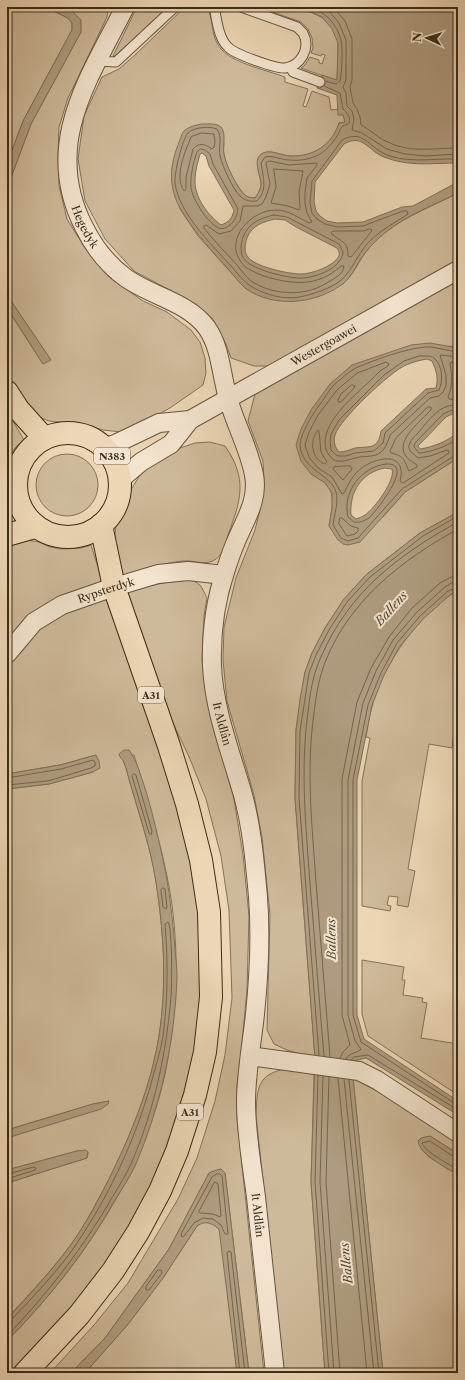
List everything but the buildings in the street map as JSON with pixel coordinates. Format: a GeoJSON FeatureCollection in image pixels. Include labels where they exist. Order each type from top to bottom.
{"type":"FeatureCollection","features":[{"type":"Feature","properties":{"kind":"highway"},"geometry":{"type":"LineString","coordinates":[[7,392],[18,409],[44,438]]}},
{"type":"Feature","properties":{"kind":"highway","name":"N383"},"geometry":{"type":"LineString","coordinates":[[60,433],[73,433],[94,439],[104,447],[112,457],[121,479],[115,506],[101,526],[76,537],[60,537],[35,527],[11,495],[18,467],[28,452],[44,438],[60,433]]}},
{"type":"Feature","properties":{"kind":"highway","name":"A31"},"geometry":{"type":"LineString","coordinates":[[25,1373],[79,1315],[113,1271],[138,1232],[160,1192],[177,1151],[195,1096],[205,1052],[211,1005],[209,912],[201,860],[187,804],[169,746],[114,587],[101,526]]}},
{"type":"Feature","properties":{"kind":"highway"},"geometry":{"type":"LineString","coordinates":[[7,535],[35,527]]}},
{"type":"Feature","properties":{"kind":"street","name":"Hegedyk"},"geometry":{"type":"LineString","coordinates":[[125,7],[74,113],[68,143],[67,158],[72,198],[79,217],[98,250],[124,276],[140,287],[189,312],[207,329],[218,352],[228,398]]}},
{"type":"Feature","properties":{"kind":"street","name":"Westergoawei"},"geometry":{"type":"LineString","coordinates":[[121,479],[141,462],[171,444],[190,420],[458,270]]}},
{"type":"Feature","properties":{"kind":"street","name":"It Aldlân"},"geometry":{"type":"LineString","coordinates":[[228,398],[250,460],[255,484],[255,494],[251,508],[234,546],[224,575],[214,620],[212,668],[220,715],[244,800],[256,870],[259,968],[246,1101],[275,1373]]}},
{"type":"Feature","properties":{"kind":"street","name":"Westergoawei"},"geometry":{"type":"LineString","coordinates":[[104,447],[115,444],[159,423],[190,420]]}},
{"type":"Feature","properties":{"kind":"street","name":"Rypsterdyk"},"geometry":{"type":"LineString","coordinates":[[7,654],[34,622],[62,605],[158,574],[188,571],[224,575]]}},
{"type":"Feature","properties":{"kind":"street"},"geometry":{"type":"LineString","coordinates":[[250,1056],[314,1066],[354,1070],[365,1074],[377,1080],[458,1132]]}},
{"type":"Feature","properties":{"kind":"lane"},"geometry":{"type":"LineString","coordinates":[[98,61],[116,62],[175,7]]}},
{"type":"Feature","properties":{"kind":"lane"},"geometry":{"type":"LineString","coordinates":[[214,7],[223,40],[227,47],[234,52],[278,68],[290,67],[300,61],[306,47],[303,33],[297,26],[241,7]]}},
{"type":"Feature","properties":{"kind":"lane"},"geometry":{"type":"LineString","coordinates":[[290,67],[293,72],[320,82]]}},
{"type":"Feature","properties":{"kind":"shaded area"},"geometry":{"type":"Polygon","coordinates":[[[7,7],[45,7],[68,18],[72,23],[72,30],[23,121],[7,164],[7,7]]]}},
{"type":"Feature","properties":{"kind":"shaded area"},"geometry":{"type":"Polygon","coordinates":[[[64,7],[108,7],[107,17],[68,98],[59,127],[59,186],[67,219],[85,248],[110,278],[143,301],[167,312],[191,330],[200,342],[205,358],[206,373],[203,385],[170,408],[137,426],[121,432],[103,430],[86,425],[49,421],[39,417],[25,406],[7,377],[7,308],[43,364],[50,359],[7,295],[7,188],[31,124],[81,32],[73,12],[64,7]]]}},
{"type":"Feature","properties":{"kind":"shaded area"},"geometry":{"type":"Polygon","coordinates":[[[137,7],[168,7],[114,57],[113,56],[137,7]]]}},
{"type":"Feature","properties":{"kind":"shaded area"},"geometry":{"type":"Polygon","coordinates":[[[185,7],[207,7],[215,39],[221,50],[228,55],[247,64],[285,77],[285,82],[308,89],[303,106],[306,107],[312,91],[329,97],[331,110],[339,109],[346,122],[339,123],[336,131],[326,144],[313,153],[297,156],[289,156],[271,152],[262,154],[259,157],[257,164],[261,186],[255,198],[245,195],[234,181],[225,159],[224,142],[184,131],[172,168],[180,209],[198,236],[245,288],[266,298],[344,283],[352,274],[365,253],[382,235],[402,221],[458,193],[458,261],[269,366],[254,366],[231,358],[226,344],[212,318],[196,304],[134,271],[105,239],[85,201],[78,159],[84,116],[102,77],[119,69],[185,7]]]}},
{"type":"Feature","properties":{"kind":"shaded area"},"geometry":{"type":"Polygon","coordinates":[[[258,7],[282,7],[307,11],[318,15],[327,22],[334,31],[338,43],[337,81],[301,68],[310,57],[319,60],[319,63],[322,64],[325,55],[322,54],[321,56],[311,53],[313,48],[312,38],[308,29],[301,22],[258,7]]]}},
{"type":"Feature","properties":{"kind":"shaded area"},"geometry":{"type":"Polygon","coordinates":[[[458,279],[458,348],[450,346],[330,384],[322,396],[311,474],[325,483],[331,492],[332,509],[329,526],[383,517],[405,492],[458,458],[458,512],[420,533],[367,574],[344,599],[325,628],[312,653],[305,672],[296,730],[295,798],[315,1058],[287,1050],[274,1044],[267,1030],[270,915],[262,837],[254,795],[227,701],[223,660],[224,627],[236,578],[255,530],[260,510],[264,478],[263,461],[248,421],[256,390],[458,279]]]}},
{"type":"Feature","properties":{"kind":"shaded area"},"geometry":{"type":"Polygon","coordinates":[[[7,411],[24,440],[15,448],[7,461],[7,411]]]}},
{"type":"Feature","properties":{"kind":"shaded area"},"geometry":{"type":"Polygon","coordinates":[[[210,442],[225,446],[237,469],[239,479],[239,500],[225,546],[221,553],[216,559],[209,562],[175,562],[121,577],[114,543],[116,526],[132,488],[140,475],[155,461],[180,448],[195,443],[210,442]]]}},
{"type":"Feature","properties":{"kind":"shaded area"},"geometry":{"type":"Polygon","coordinates":[[[61,454],[73,454],[89,463],[96,473],[98,485],[96,497],[89,507],[73,516],[61,516],[50,511],[41,502],[36,491],[36,479],[41,468],[50,459],[61,454]]]}},
{"type":"Feature","properties":{"kind":"shaded area"},"geometry":{"type":"Polygon","coordinates":[[[27,540],[62,549],[81,548],[91,545],[103,583],[58,597],[7,640],[7,544],[27,540]]]}},
{"type":"Feature","properties":{"kind":"shaded area"},"geometry":{"type":"Polygon","coordinates":[[[190,580],[201,586],[207,598],[204,616],[202,660],[208,705],[234,799],[243,855],[249,916],[247,990],[237,1085],[237,1118],[264,1373],[249,1373],[225,1173],[221,1169],[209,1173],[169,1249],[105,1338],[71,1373],[50,1373],[94,1325],[128,1283],[178,1199],[197,1158],[215,1101],[225,1055],[232,998],[229,910],[221,856],[206,799],[190,759],[154,683],[125,593],[157,584],[190,580]]]}},
{"type":"Feature","properties":{"kind":"shaded area"},"geometry":{"type":"Polygon","coordinates":[[[458,590],[458,716],[456,716],[452,748],[429,744],[408,869],[415,871],[408,907],[397,905],[398,897],[389,896],[387,905],[391,906],[390,911],[362,906],[362,781],[370,738],[366,737],[369,718],[377,690],[394,657],[417,626],[430,612],[458,590]]]}},
{"type":"Feature","properties":{"kind":"shaded area"},"geometry":{"type":"Polygon","coordinates":[[[110,598],[159,741],[193,863],[199,911],[203,998],[196,1052],[170,1149],[131,1228],[71,1310],[14,1373],[7,1373],[7,1341],[38,1308],[66,1274],[92,1238],[133,1169],[148,1132],[159,1097],[165,1074],[172,1029],[176,983],[176,960],[173,915],[167,874],[134,755],[120,757],[126,768],[147,839],[159,901],[163,940],[164,978],[159,1036],[151,1073],[139,1110],[116,1164],[93,1210],[76,1238],[63,1255],[7,1318],[7,1183],[87,1158],[88,1153],[77,1151],[7,1170],[7,1138],[109,1101],[93,1104],[7,1130],[7,789],[49,784],[93,772],[96,755],[60,765],[7,774],[7,667],[39,629],[66,613],[110,598]]]}},
{"type":"Feature","properties":{"kind":"shaded area"},"geometry":{"type":"Polygon","coordinates":[[[362,960],[404,967],[402,980],[405,980],[403,995],[423,998],[422,1002],[427,1003],[421,1038],[458,1044],[458,1095],[368,1036],[362,1014],[362,960]]]}},
{"type":"Feature","properties":{"kind":"shaded area"},"geometry":{"type":"Polygon","coordinates":[[[287,1069],[314,1074],[311,1182],[325,1373],[284,1373],[256,1116],[258,1091],[260,1085],[269,1075],[277,1071],[287,1069]]]}},
{"type":"Feature","properties":{"kind":"shaded area"},"geometry":{"type":"Polygon","coordinates":[[[353,1078],[421,1115],[458,1139],[458,1154],[430,1136],[421,1149],[429,1157],[458,1175],[458,1373],[383,1373],[353,1078]]]}},
{"type":"Feature","properties":{"kind":"shaded area"},"geometry":{"type":"Polygon","coordinates":[[[203,1222],[212,1223],[219,1229],[221,1236],[237,1373],[85,1373],[129,1323],[163,1278],[197,1226],[203,1222]]]}},
{"type":"Feature","properties":{"kind":"water"},"geometry":{"type":"Polygon","coordinates":[[[45,7],[61,7],[72,12],[81,20],[81,32],[31,124],[7,188],[7,164],[23,121],[72,30],[72,23],[68,18],[45,7]]]}},
{"type":"Feature","properties":{"kind":"water"},"geometry":{"type":"Polygon","coordinates":[[[289,7],[458,7],[458,163],[421,164],[402,162],[384,157],[361,142],[351,141],[344,144],[315,182],[314,202],[316,211],[320,216],[327,221],[337,223],[363,222],[402,207],[413,206],[458,182],[458,193],[412,215],[386,232],[375,241],[366,252],[346,281],[333,290],[321,296],[308,299],[282,301],[256,295],[245,288],[211,250],[195,230],[180,207],[173,190],[172,173],[175,155],[184,131],[199,125],[217,125],[221,127],[224,133],[224,154],[232,175],[241,191],[246,196],[255,198],[261,186],[257,163],[259,156],[266,152],[273,152],[287,156],[298,156],[314,152],[332,138],[339,123],[345,122],[343,115],[338,115],[337,95],[317,88],[322,75],[337,80],[338,43],[332,29],[322,17],[311,12],[289,7]],[[202,153],[200,154],[195,186],[202,205],[221,225],[230,220],[234,210],[209,166],[206,156],[202,153]],[[275,219],[255,227],[249,234],[245,247],[246,254],[251,260],[264,267],[296,274],[306,274],[328,266],[339,256],[337,248],[285,220],[275,219]]]}},
{"type":"Feature","properties":{"kind":"water"},"geometry":{"type":"Polygon","coordinates":[[[7,295],[51,360],[43,364],[7,308],[7,295]]]}},
{"type":"Feature","properties":{"kind":"water"},"geometry":{"type":"Polygon","coordinates":[[[430,343],[458,348],[458,416],[452,414],[446,417],[418,446],[420,449],[430,447],[445,441],[458,432],[458,458],[405,492],[360,542],[348,545],[343,544],[338,540],[329,526],[332,508],[332,493],[325,483],[311,474],[301,461],[296,445],[301,429],[311,410],[330,384],[352,365],[411,345],[430,343]],[[427,359],[411,363],[399,369],[378,386],[355,408],[346,418],[335,435],[334,440],[336,448],[339,452],[372,446],[378,441],[381,431],[426,389],[436,388],[436,371],[432,361],[427,359]],[[385,468],[370,474],[359,484],[355,491],[352,499],[351,515],[356,519],[369,512],[379,501],[388,487],[391,480],[392,469],[385,468]]]}},
{"type":"Feature","properties":{"kind":"water","name":"Ballens"},"geometry":{"type":"Polygon","coordinates":[[[458,512],[458,590],[450,595],[423,619],[400,646],[384,675],[372,705],[357,780],[357,1015],[364,1039],[458,1101],[458,1115],[366,1058],[354,1061],[353,1078],[383,1373],[325,1373],[311,1182],[315,1058],[295,798],[296,730],[300,699],[305,672],[312,653],[325,628],[344,599],[367,574],[420,533],[458,512]]]}},
{"type":"Feature","properties":{"kind":"water"},"geometry":{"type":"Polygon","coordinates":[[[124,750],[129,750],[133,756],[144,786],[150,805],[169,891],[177,977],[176,1001],[165,1074],[152,1121],[135,1166],[104,1219],[66,1274],[38,1308],[7,1341],[7,1319],[70,1247],[108,1181],[125,1146],[139,1110],[151,1073],[159,1036],[164,978],[161,920],[156,882],[150,853],[126,768],[119,754],[124,750]]]}},
{"type":"Feature","properties":{"kind":"water"},"geometry":{"type":"Polygon","coordinates":[[[96,755],[100,768],[93,772],[49,784],[7,789],[7,774],[60,765],[96,755]]]}},
{"type":"Feature","properties":{"kind":"water"},"geometry":{"type":"Polygon","coordinates":[[[109,1101],[108,1104],[101,1109],[7,1138],[7,1130],[93,1104],[109,1101]]]}},
{"type":"Feature","properties":{"kind":"water"},"geometry":{"type":"Polygon","coordinates":[[[430,1136],[458,1154],[458,1175],[428,1156],[423,1151],[418,1141],[421,1138],[430,1136]]]}},
{"type":"Feature","properties":{"kind":"water"},"geometry":{"type":"Polygon","coordinates":[[[86,1150],[88,1152],[87,1158],[7,1183],[7,1170],[77,1151],[86,1150]]]}},
{"type":"Feature","properties":{"kind":"water"},"geometry":{"type":"Polygon","coordinates":[[[221,1169],[225,1173],[249,1373],[237,1373],[219,1229],[211,1224],[203,1223],[197,1226],[163,1278],[129,1323],[85,1373],[71,1373],[105,1338],[169,1249],[209,1173],[221,1169]]]}}]}
